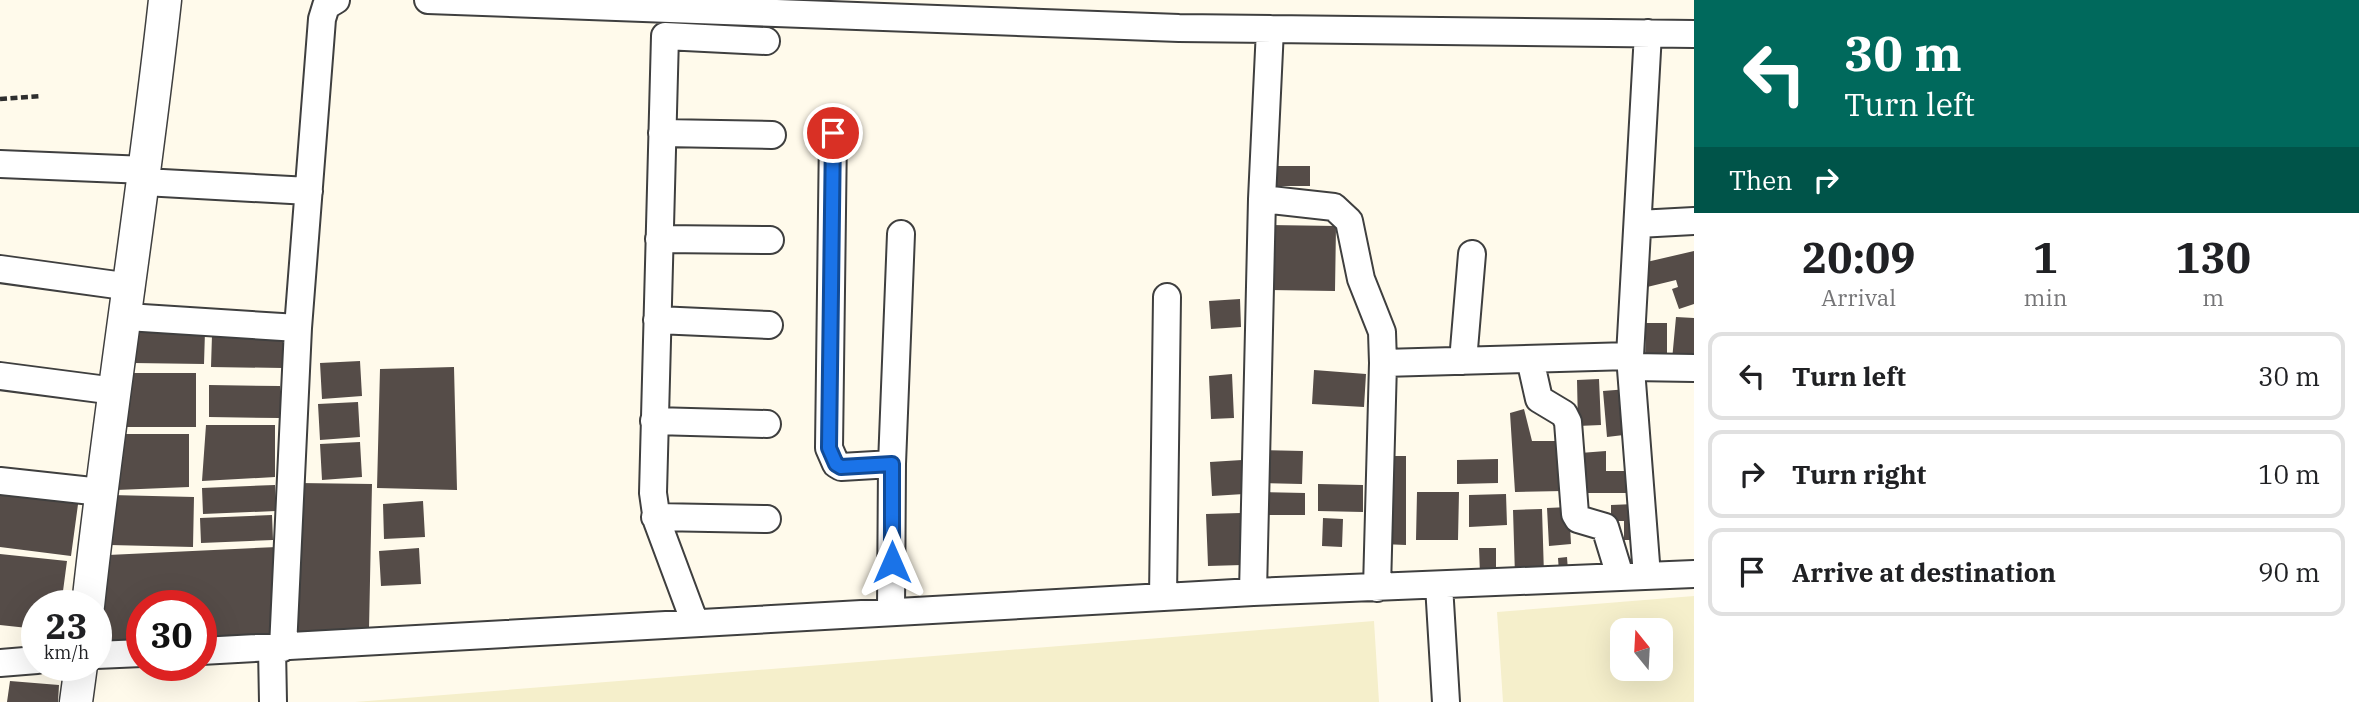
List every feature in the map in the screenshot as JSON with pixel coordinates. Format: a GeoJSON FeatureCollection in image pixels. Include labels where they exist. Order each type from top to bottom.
{"type":"FeatureCollection","features":[{"type":"Feature","properties":{"kind":"street"},"geometry":{"type":"LineString","coordinates":[[90,590],[101,492],[129,302],[165,0]]}},
{"type":"Feature","properties":{"kind":"street"},"geometry":{"type":"LineString","coordinates":[[273,702],[322,19],[326,5],[336,0]]}},
{"type":"Feature","properties":{"kind":"street"},"geometry":{"type":"LineString","coordinates":[[428,0],[1180,28],[1694,34]]}},
{"type":"Feature","properties":{"kind":"street"},"geometry":{"type":"LineString","coordinates":[[1253,592],[1262,199],[1270,29]]}},
{"type":"Feature","properties":{"kind":"street"},"geometry":{"type":"LineString","coordinates":[[1647,576],[1631,362],[1648,33]]}},
{"type":"Feature","properties":{"kind":"street"},"geometry":{"type":"LineString","coordinates":[[695,623],[655,517],[653,493],[665,36],[766,41]]}},
{"type":"Feature","properties":{"kind":"street"},"geometry":{"type":"LineString","coordinates":[[662,133],[772,135]]}},
{"type":"Feature","properties":{"kind":"street"},"geometry":{"type":"LineString","coordinates":[[833,133],[829,448],[836,464],[841,467],[892,464]]}},
{"type":"Feature","properties":{"kind":"street"},"geometry":{"type":"LineString","coordinates":[[0,164],[309,191]]}},
{"type":"Feature","properties":{"kind":"street"},"geometry":{"type":"LineString","coordinates":[[1262,199],[1334,207],[1349,221],[1361,279],[1382,332],[1377,588]]}},
{"type":"Feature","properties":{"kind":"street"},"geometry":{"type":"LineString","coordinates":[[1638,224],[1694,221]]}},
{"type":"Feature","properties":{"kind":"street"},"geometry":{"type":"LineString","coordinates":[[891,610],[892,464],[901,234]]}},
{"type":"Feature","properties":{"kind":"street"},"geometry":{"type":"LineString","coordinates":[[659,239],[770,240]]}},
{"type":"Feature","properties":{"kind":"street"},"geometry":{"type":"LineString","coordinates":[[1463,361],[1472,254]]}},
{"type":"Feature","properties":{"kind":"street"},"geometry":{"type":"LineString","coordinates":[[0,269],[129,302],[298,328]]}},
{"type":"Feature","properties":{"kind":"street"},"geometry":{"type":"LineString","coordinates":[[1163,597],[1167,298]]}},
{"type":"Feature","properties":{"kind":"street"},"geometry":{"type":"LineString","coordinates":[[657,320],[769,324]]}},
{"type":"Feature","properties":{"kind":"street"},"geometry":{"type":"LineString","coordinates":[[1383,363],[1530,359],[1631,362],[1694,368]]}},
{"type":"Feature","properties":{"kind":"street"},"geometry":{"type":"LineString","coordinates":[[1530,359],[1539,400],[1564,414],[1568,422],[1575,514],[1578,519],[1605,527],[1620,576]]}},
{"type":"Feature","properties":{"kind":"street"},"geometry":{"type":"LineString","coordinates":[[0,376],[116,391]]}},
{"type":"Feature","properties":{"kind":"street"},"geometry":{"type":"LineString","coordinates":[[654,421],[767,425]]}},
{"type":"Feature","properties":{"kind":"street"},"geometry":{"type":"LineString","coordinates":[[0,481],[101,492]]}},
{"type":"Feature","properties":{"kind":"street"},"geometry":{"type":"LineString","coordinates":[[655,517],[767,519]]}},
{"type":"Feature","properties":{"kind":"street"},"geometry":{"type":"LineString","coordinates":[[217,650],[891,610],[1694,574]]}},
{"type":"Feature","properties":{"kind":"street"},"geometry":{"type":"LineString","coordinates":[[1439,585],[1446,702]]}},
{"type":"Feature","properties":{"kind":"street"},"geometry":{"type":"LineString","coordinates":[[0,663],[21,661]]}},
{"type":"Feature","properties":{"kind":"street"},"geometry":{"type":"LineString","coordinates":[[76,702],[79,681]]}},
{"type":"Feature","properties":{"kind":"path"},"geometry":{"type":"LineString","coordinates":[[0,99],[41,96]]}},
{"type":"Feature","properties":{"kind":"shaded area"},"geometry":{"type":"Polygon","coordinates":[[[1694,596],[1694,702],[1503,702],[1497,612],[1694,596]]]}},
{"type":"Feature","properties":{"kind":"shaded area"},"geometry":{"type":"Polygon","coordinates":[[[1374,621],[1379,702],[355,702],[1374,621]]]}},
{"type":"Feature","properties":{"kind":"building"},"geometry":{"type":"Polygon","coordinates":[[[1277,166],[1310,166],[1310,186],[1277,186],[1277,166]]]}},
{"type":"Feature","properties":{"kind":"building"},"geometry":{"type":"Polygon","coordinates":[[[1269,225],[1336,226],[1335,291],[1268,290],[1269,225]]]}},
{"type":"Feature","properties":{"kind":"building"},"geometry":{"type":"Polygon","coordinates":[[[1694,251],[1694,304],[1679,309],[1672,289],[1678,287],[1676,280],[1643,288],[1638,264],[1694,251]]]}},
{"type":"Feature","properties":{"kind":"building"},"geometry":{"type":"Polygon","coordinates":[[[1240,299],[1241,327],[1211,329],[1209,301],[1240,299]]]}},
{"type":"Feature","properties":{"kind":"building"},"geometry":{"type":"Polygon","coordinates":[[[1676,317],[1694,318],[1694,362],[1672,360],[1676,317]]]}},
{"type":"Feature","properties":{"kind":"building"},"geometry":{"type":"Polygon","coordinates":[[[1646,323],[1667,323],[1667,359],[1645,359],[1646,323]]]}},
{"type":"Feature","properties":{"kind":"building"},"geometry":{"type":"Polygon","coordinates":[[[133,331],[205,331],[204,364],[133,363],[133,331]]]}},
{"type":"Feature","properties":{"kind":"building"},"geometry":{"type":"Polygon","coordinates":[[[212,335],[283,335],[283,368],[211,367],[212,335]]]}},
{"type":"Feature","properties":{"kind":"building"},"geometry":{"type":"Polygon","coordinates":[[[360,361],[362,396],[322,399],[320,363],[360,361]]]}},
{"type":"Feature","properties":{"kind":"building"},"geometry":{"type":"Polygon","coordinates":[[[454,367],[457,490],[377,488],[380,369],[454,367]]]}},
{"type":"Feature","properties":{"kind":"building"},"geometry":{"type":"Polygon","coordinates":[[[1314,370],[1366,374],[1364,407],[1312,404],[1314,370]]]}},
{"type":"Feature","properties":{"kind":"building"},"geometry":{"type":"Polygon","coordinates":[[[125,373],[196,373],[196,427],[125,427],[125,373]]]}},
{"type":"Feature","properties":{"kind":"building"},"geometry":{"type":"Polygon","coordinates":[[[1232,374],[1234,418],[1211,419],[1209,376],[1232,374]]]}},
{"type":"Feature","properties":{"kind":"building"},"geometry":{"type":"Polygon","coordinates":[[[1599,379],[1601,425],[1578,426],[1577,380],[1599,379]]]}},
{"type":"Feature","properties":{"kind":"building"},"geometry":{"type":"Polygon","coordinates":[[[209,385],[280,386],[280,418],[209,417],[209,385]]]}},
{"type":"Feature","properties":{"kind":"building"},"geometry":{"type":"Polygon","coordinates":[[[1628,389],[1632,434],[1607,437],[1603,391],[1628,389]]]}},
{"type":"Feature","properties":{"kind":"building"},"geometry":{"type":"Polygon","coordinates":[[[358,402],[360,437],[320,440],[318,404],[358,402]]]}},
{"type":"Feature","properties":{"kind":"building"},"geometry":{"type":"Polygon","coordinates":[[[1524,409],[1532,441],[1563,441],[1563,491],[1515,492],[1510,413],[1524,409]]]}},
{"type":"Feature","properties":{"kind":"building"},"geometry":{"type":"Polygon","coordinates":[[[206,425],[275,425],[275,477],[202,481],[206,425]]]}},
{"type":"Feature","properties":{"kind":"building"},"geometry":{"type":"Polygon","coordinates":[[[120,434],[189,434],[189,487],[116,490],[120,434]]]}},
{"type":"Feature","properties":{"kind":"building"},"geometry":{"type":"Polygon","coordinates":[[[360,442],[362,477],[322,480],[320,444],[360,442]]]}},
{"type":"Feature","properties":{"kind":"building"},"geometry":{"type":"Polygon","coordinates":[[[1263,450],[1303,451],[1302,484],[1262,483],[1263,450]]]}},
{"type":"Feature","properties":{"kind":"building"},"geometry":{"type":"Polygon","coordinates":[[[1606,451],[1606,471],[1638,471],[1638,493],[1582,493],[1580,453],[1606,451]]]}},
{"type":"Feature","properties":{"kind":"building"},"geometry":{"type":"Polygon","coordinates":[[[1382,456],[1406,456],[1406,545],[1382,544],[1382,456]]]}},
{"type":"Feature","properties":{"kind":"building"},"geometry":{"type":"Polygon","coordinates":[[[1498,459],[1498,483],[1457,484],[1457,460],[1498,459]]]}},
{"type":"Feature","properties":{"kind":"building"},"geometry":{"type":"Polygon","coordinates":[[[1242,460],[1244,494],[1212,496],[1210,462],[1242,460]]]}},
{"type":"Feature","properties":{"kind":"building"},"geometry":{"type":"Polygon","coordinates":[[[299,483],[372,484],[369,629],[297,632],[299,483]]]}},
{"type":"Feature","properties":{"kind":"building"},"geometry":{"type":"Polygon","coordinates":[[[1318,484],[1363,485],[1363,512],[1318,511],[1318,484]]]}},
{"type":"Feature","properties":{"kind":"building"},"geometry":{"type":"Polygon","coordinates":[[[275,485],[276,511],[203,514],[202,488],[275,485]]]}},
{"type":"Feature","properties":{"kind":"building"},"geometry":{"type":"Polygon","coordinates":[[[0,488],[79,497],[71,556],[0,547],[0,488]]]}},
{"type":"Feature","properties":{"kind":"building"},"geometry":{"type":"Polygon","coordinates":[[[1263,492],[1305,493],[1305,515],[1262,515],[1263,492]]]}},
{"type":"Feature","properties":{"kind":"building"},"geometry":{"type":"Polygon","coordinates":[[[1417,492],[1459,492],[1458,540],[1416,540],[1417,492]]]}},
{"type":"Feature","properties":{"kind":"building"},"geometry":{"type":"Polygon","coordinates":[[[1506,494],[1507,525],[1469,527],[1469,495],[1506,494]]]}},
{"type":"Feature","properties":{"kind":"building"},"geometry":{"type":"Polygon","coordinates":[[[111,495],[194,497],[193,547],[110,545],[111,495]]]}},
{"type":"Feature","properties":{"kind":"building"},"geometry":{"type":"Polygon","coordinates":[[[423,501],[425,537],[384,539],[383,504],[423,501]]]}},
{"type":"Feature","properties":{"kind":"building"},"geometry":{"type":"Polygon","coordinates":[[[1635,504],[1637,540],[1624,540],[1624,521],[1611,521],[1611,505],[1635,504]]]}},
{"type":"Feature","properties":{"kind":"building"},"geometry":{"type":"Polygon","coordinates":[[[1569,507],[1571,544],[1549,546],[1547,508],[1569,507]]]}},
{"type":"Feature","properties":{"kind":"building"},"geometry":{"type":"Polygon","coordinates":[[[1542,509],[1544,575],[1515,576],[1513,510],[1542,509]]]}},
{"type":"Feature","properties":{"kind":"building"},"geometry":{"type":"Polygon","coordinates":[[[1241,513],[1242,565],[1208,566],[1206,514],[1241,513]]]}},
{"type":"Feature","properties":{"kind":"building"},"geometry":{"type":"Polygon","coordinates":[[[272,515],[273,540],[201,543],[200,518],[272,515]]]}},
{"type":"Feature","properties":{"kind":"building"},"geometry":{"type":"Polygon","coordinates":[[[1323,518],[1343,519],[1342,547],[1322,546],[1323,518]]]}},
{"type":"Feature","properties":{"kind":"building"},"geometry":{"type":"Polygon","coordinates":[[[277,547],[269,637],[217,639],[217,590],[126,590],[126,644],[112,645],[112,590],[103,590],[108,555],[277,547]]]}},
{"type":"Feature","properties":{"kind":"building"},"geometry":{"type":"Polygon","coordinates":[[[419,548],[421,584],[381,586],[379,551],[419,548]]]}},
{"type":"Feature","properties":{"kind":"building"},"geometry":{"type":"Polygon","coordinates":[[[1479,548],[1496,548],[1496,574],[1480,574],[1479,548]]]}},
{"type":"Feature","properties":{"kind":"building"},"geometry":{"type":"Polygon","coordinates":[[[0,554],[67,561],[63,590],[21,590],[21,627],[0,625],[0,554]]]}},
{"type":"Feature","properties":{"kind":"building"},"geometry":{"type":"Polygon","coordinates":[[[1567,557],[1568,571],[1559,572],[1558,558],[1567,557]]]}},
{"type":"Feature","properties":{"kind":"building"},"geometry":{"type":"Polygon","coordinates":[[[10,681],[59,685],[58,702],[7,702],[10,681]]]}},
{"type":"Feature","properties":{"kind":"route"},"geometry":{"type":"LineString","coordinates":[[833,133],[829,448],[836,464],[841,467],[892,464],[892,562]]}}]}
